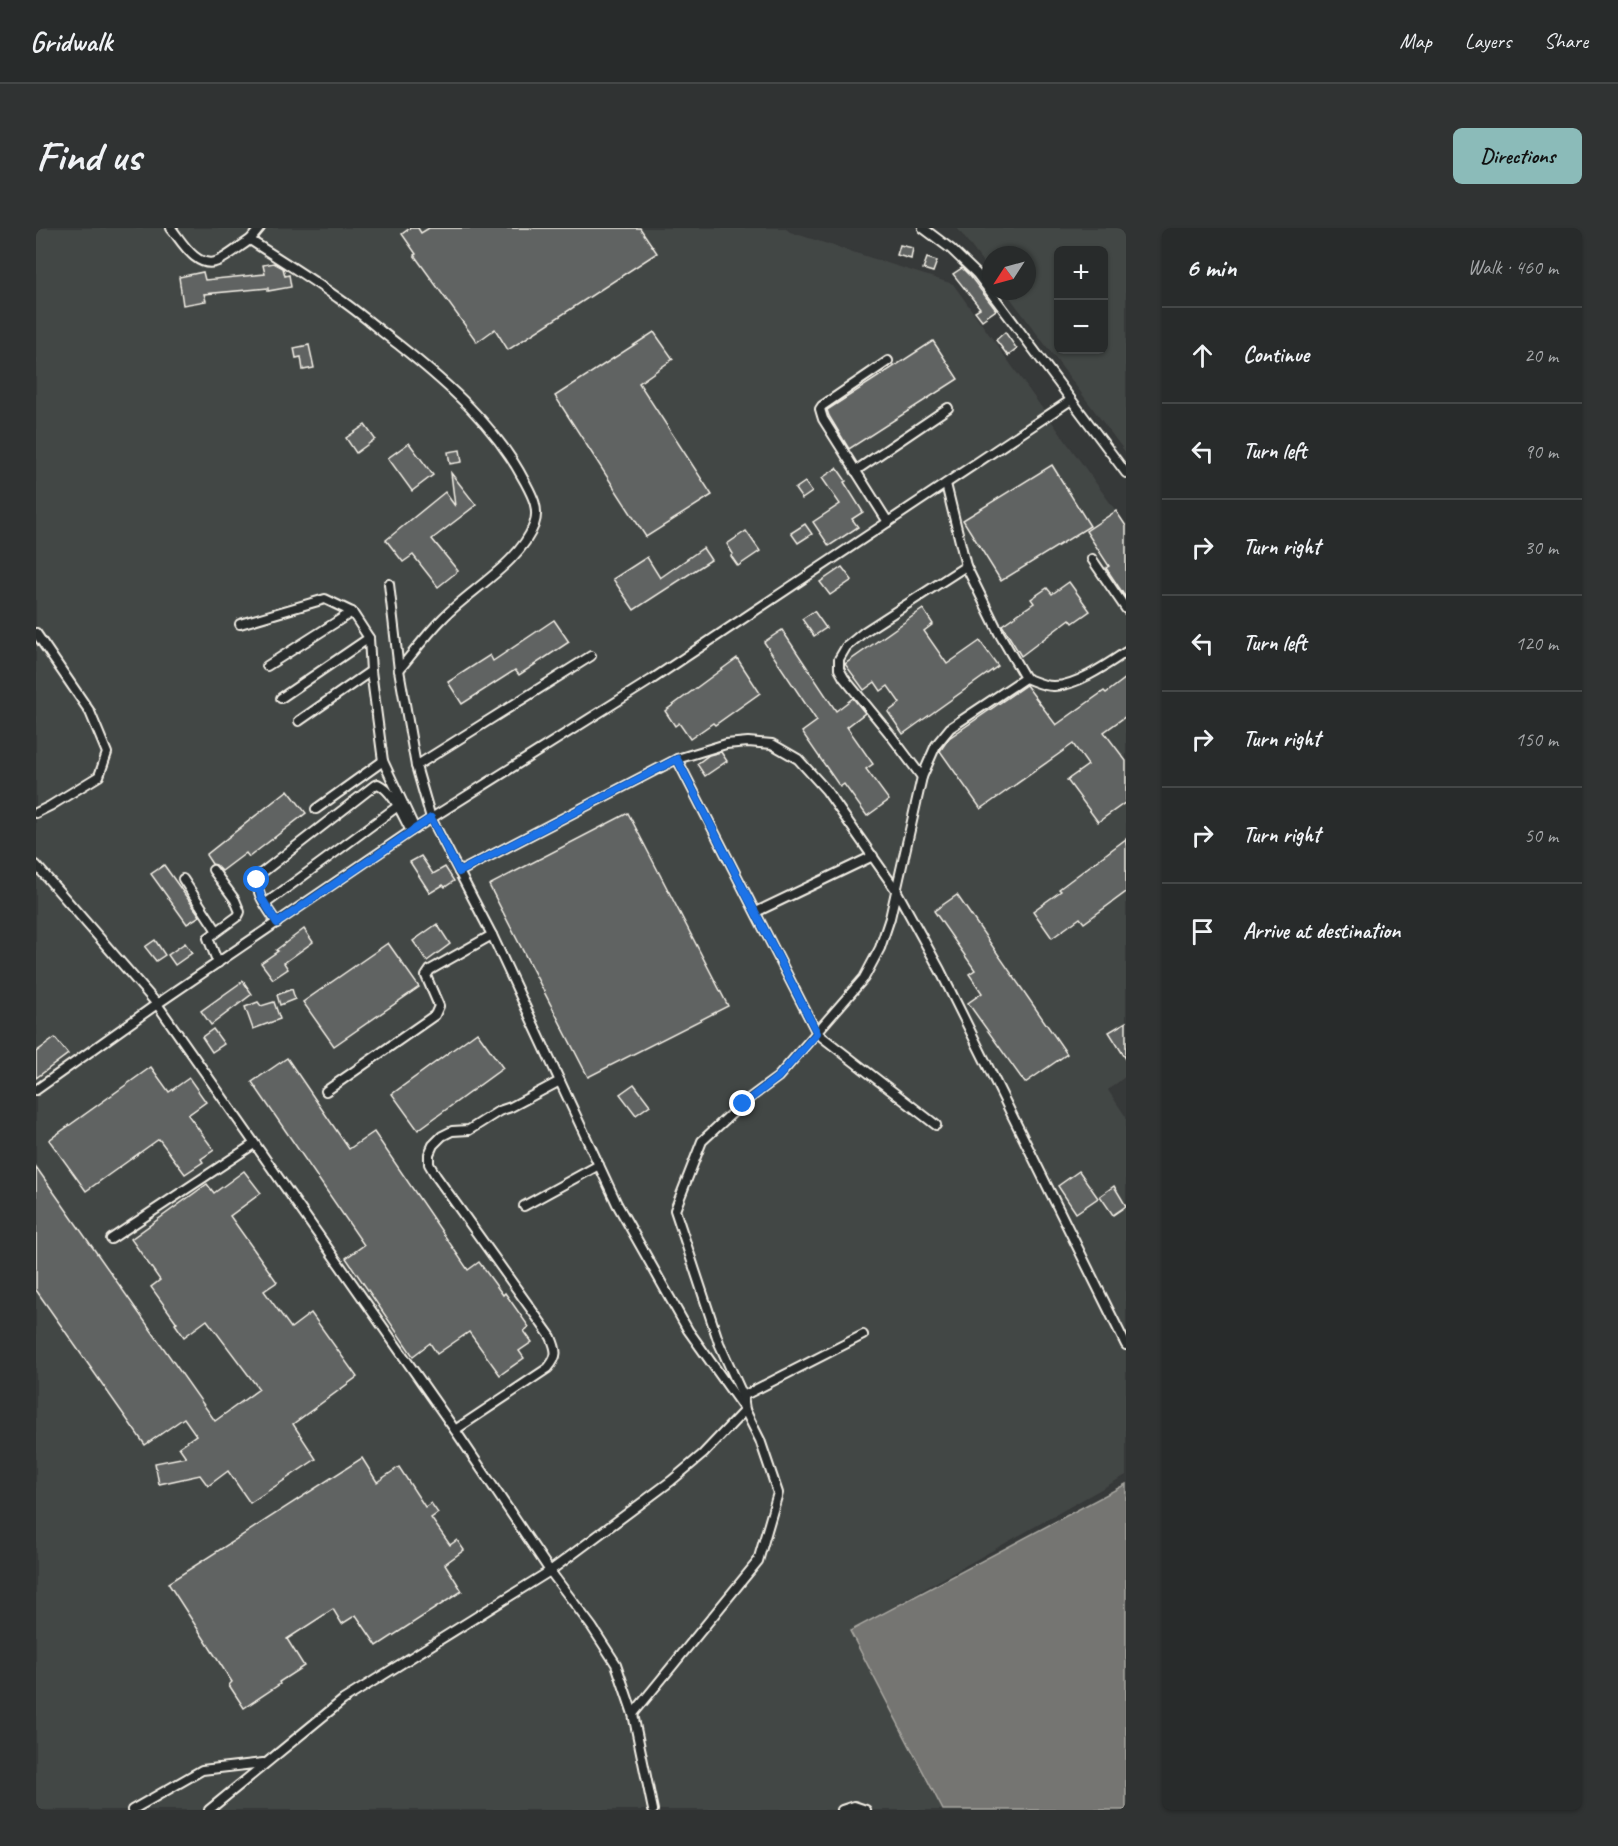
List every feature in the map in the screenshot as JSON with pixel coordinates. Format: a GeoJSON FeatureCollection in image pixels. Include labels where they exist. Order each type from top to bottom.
{"type":"FeatureCollection","features":[{"type":"Feature","properties":{"kind":"lane"},"geometry":{"type":"LineString","coordinates":[[171,228],[195,258],[208,262],[217,261],[250,240],[260,228]]}},
{"type":"Feature","properties":{"kind":"lane"},"geometry":{"type":"LineString","coordinates":[[923,228],[951,249],[977,274],[1126,473]]}},
{"type":"Feature","properties":{"kind":"lane"},"geometry":{"type":"LineString","coordinates":[[250,240],[339,298],[430,370],[462,399],[499,441],[519,471],[535,502],[535,522],[528,538],[513,558],[442,619],[399,670]]}},
{"type":"Feature","properties":{"kind":"lane"},"geometry":{"type":"LineString","coordinates":[[888,361],[822,406],[820,410],[823,419],[888,522]]}},
{"type":"Feature","properties":{"kind":"lane"},"geometry":{"type":"LineString","coordinates":[[36,1090],[157,1004],[431,818],[651,680],[1071,400]]}},
{"type":"Feature","properties":{"kind":"lane"},"geometry":{"type":"LineString","coordinates":[[855,471],[948,408]]}},
{"type":"Feature","properties":{"kind":"lane"},"geometry":{"type":"LineString","coordinates":[[946,484],[966,566],[999,633],[1025,678],[1047,685],[1067,685],[1126,652]]}},
{"type":"Feature","properties":{"kind":"lane"},"geometry":{"type":"LineString","coordinates":[[1092,560],[1126,609]]}},
{"type":"Feature","properties":{"kind":"lane"},"geometry":{"type":"LineString","coordinates":[[922,777],[844,678],[839,669],[839,659],[846,647],[864,632],[966,566]]}},
{"type":"Feature","properties":{"kind":"lane"},"geometry":{"type":"LineString","coordinates":[[389,584],[399,670],[416,766],[431,818],[492,935],[617,1204],[688,1330],[745,1410],[760,1440],[778,1493],[758,1561],[633,1714]]}},
{"type":"Feature","properties":{"kind":"lane"},"geometry":{"type":"LineString","coordinates":[[240,624],[325,599],[352,612],[369,638],[383,761],[413,830]]}},
{"type":"Feature","properties":{"kind":"lane"},"geometry":{"type":"LineString","coordinates":[[267,666],[352,612]]}},
{"type":"Feature","properties":{"kind":"lane"},"geometry":{"type":"LineString","coordinates":[[36,633],[90,712],[107,753],[99,776],[36,813]]}},
{"type":"Feature","properties":{"kind":"lane"},"geometry":{"type":"LineString","coordinates":[[280,698],[369,638]]}},
{"type":"Feature","properties":{"kind":"lane"},"geometry":{"type":"LineString","coordinates":[[416,766],[591,656]]}},
{"type":"Feature","properties":{"kind":"lane"},"geometry":{"type":"LineString","coordinates":[[299,721],[371,671]]}},
{"type":"Feature","properties":{"kind":"lane"},"geometry":{"type":"LineString","coordinates":[[745,1410],[743,1396],[719,1343],[675,1210],[702,1141],[743,1104],[778,1077],[864,978],[880,948],[890,918],[922,777],[936,746],[950,728],[1025,678]]}},
{"type":"Feature","properties":{"kind":"lane"},"geometry":{"type":"LineString","coordinates":[[459,872],[677,759],[726,744],[748,742],[772,744],[798,759],[826,790],[897,890],[940,970],[1126,1346]]}},
{"type":"Feature","properties":{"kind":"lane"},"geometry":{"type":"LineString","coordinates":[[677,759],[817,1033],[936,1125]]}},
{"type":"Feature","properties":{"kind":"lane"},"geometry":{"type":"LineString","coordinates":[[316,809],[383,761]]}},
{"type":"Feature","properties":{"kind":"lane"},"geometry":{"type":"LineString","coordinates":[[277,923],[258,888],[257,880],[261,872],[375,785],[378,784],[384,788],[413,830]]}},
{"type":"Feature","properties":{"kind":"lane"},"geometry":{"type":"LineString","coordinates":[[265,904],[398,806]]}},
{"type":"Feature","properties":{"kind":"lane"},"geometry":{"type":"LineString","coordinates":[[756,912],[873,856]]}},
{"type":"Feature","properties":{"kind":"lane"},"geometry":{"type":"LineString","coordinates":[[36,865],[157,1004],[455,1430],[550,1571],[592,1627],[615,1664],[633,1714],[653,1810]]}},
{"type":"Feature","properties":{"kind":"lane"},"geometry":{"type":"LineString","coordinates":[[213,870],[235,900],[240,912],[208,938],[218,963]]}},
{"type":"Feature","properties":{"kind":"lane"},"geometry":{"type":"LineString","coordinates":[[183,879],[217,931]]}},
{"type":"Feature","properties":{"kind":"lane"},"geometry":{"type":"LineString","coordinates":[[326,1091],[435,1015],[439,1006],[426,976],[430,970],[492,935]]}},
{"type":"Feature","properties":{"kind":"lane"},"geometry":{"type":"LineString","coordinates":[[455,1430],[548,1368],[554,1360],[556,1348],[551,1337],[436,1176],[429,1164],[429,1154],[441,1136],[452,1131],[469,1130],[499,1111],[560,1082]]}},
{"type":"Feature","properties":{"kind":"lane"},"geometry":{"type":"LineString","coordinates":[[111,1239],[254,1144]]}},
{"type":"Feature","properties":{"kind":"lane"},"geometry":{"type":"LineString","coordinates":[[524,1206],[599,1165]]}},
{"type":"Feature","properties":{"kind":"lane"},"geometry":{"type":"LineString","coordinates":[[743,1396],[863,1335]]}},
{"type":"Feature","properties":{"kind":"lane"},"geometry":{"type":"LineString","coordinates":[[209,1810],[343,1700],[550,1571],[671,1481],[703,1454],[745,1410]]}},
{"type":"Feature","properties":{"kind":"lane"},"geometry":{"type":"LineString","coordinates":[[132,1810],[202,1770],[265,1763]]}},
{"type":"Feature","properties":{"kind":"lane"},"geometry":{"type":"LineString","coordinates":[[842,1810],[854,1806],[866,1810]]}},
{"type":"Feature","properties":{"kind":"shaded area"},"geometry":{"type":"Polygon","coordinates":[[[36,228],[785,228],[790,232],[953,284],[1126,525],[1126,1076],[1108,1090],[1126,1117],[1126,1475],[850,1631],[943,1810],[36,1810],[36,228]]]}},
{"type":"Feature","properties":{"kind":"shaded area"},"geometry":{"type":"Polygon","coordinates":[[[956,228],[1126,228],[1126,453],[1012,300],[1036,300],[1036,246],[982,246],[982,261],[956,228]]]}},
{"type":"Feature","properties":{"kind":"shaded area"},"geometry":{"type":"Polygon","coordinates":[[[1126,1484],[1126,1810],[943,1810],[850,1631],[1126,1484]]]}},
{"type":"Feature","properties":{"kind":"building"},"geometry":{"type":"Polygon","coordinates":[[[410,228],[418,228],[421,233],[429,228],[640,228],[657,253],[508,350],[495,329],[477,342],[414,255],[416,254],[402,234],[410,228]]]}},
{"type":"Feature","properties":{"kind":"building"},"geometry":{"type":"Polygon","coordinates":[[[900,245],[913,248],[911,259],[897,255],[900,245]]]}},
{"type":"Feature","properties":{"kind":"building"},"geometry":{"type":"Polygon","coordinates":[[[927,258],[937,261],[933,272],[923,269],[927,258]]]}},
{"type":"Feature","properties":{"kind":"building"},"geometry":{"type":"Polygon","coordinates":[[[274,263],[283,268],[285,276],[289,275],[291,287],[268,291],[268,288],[204,294],[206,301],[183,305],[179,277],[203,272],[205,280],[265,274],[263,265],[274,263]]]}},
{"type":"Feature","properties":{"kind":"building"},"geometry":{"type":"Polygon","coordinates":[[[962,268],[982,292],[982,300],[988,300],[996,310],[982,320],[975,311],[980,308],[953,274],[962,268]]]}},
{"type":"Feature","properties":{"kind":"building"},"geometry":{"type":"Polygon","coordinates":[[[654,332],[673,359],[639,383],[712,495],[646,537],[555,396],[654,332]]]}},
{"type":"Feature","properties":{"kind":"building"},"geometry":{"type":"Polygon","coordinates":[[[1005,332],[1017,349],[1008,356],[996,340],[1005,332]]]}},
{"type":"Feature","properties":{"kind":"building"},"geometry":{"type":"Polygon","coordinates":[[[933,341],[958,379],[849,449],[827,410],[933,341]]]}},
{"type":"Feature","properties":{"kind":"building"},"geometry":{"type":"Polygon","coordinates":[[[309,345],[314,368],[303,370],[301,357],[296,358],[294,348],[309,345]]]}},
{"type":"Feature","properties":{"kind":"building"},"geometry":{"type":"Polygon","coordinates":[[[365,425],[375,439],[356,453],[346,438],[365,425]]]}},
{"type":"Feature","properties":{"kind":"building"},"geometry":{"type":"Polygon","coordinates":[[[409,443],[433,475],[412,491],[388,458],[409,443]]]}},
{"type":"Feature","properties":{"kind":"building"},"geometry":{"type":"Polygon","coordinates":[[[460,450],[462,462],[450,464],[448,452],[460,450]]]}},
{"type":"Feature","properties":{"kind":"building"},"geometry":{"type":"Polygon","coordinates":[[[1052,465],[1090,526],[1001,581],[963,520],[1052,465]]]}},
{"type":"Feature","properties":{"kind":"building"},"geometry":{"type":"Polygon","coordinates":[[[837,468],[863,512],[852,519],[858,527],[829,546],[813,522],[840,504],[822,478],[837,468]]]}},
{"type":"Feature","properties":{"kind":"building"},"geometry":{"type":"Polygon","coordinates":[[[451,473],[476,505],[432,539],[458,571],[438,587],[413,555],[403,562],[386,540],[445,492],[455,506],[451,473]]]}},
{"type":"Feature","properties":{"kind":"building"},"geometry":{"type":"Polygon","coordinates":[[[805,482],[812,492],[802,499],[795,489],[805,482]]]}},
{"type":"Feature","properties":{"kind":"building"},"geometry":{"type":"Polygon","coordinates":[[[1116,511],[1126,526],[1126,598],[1106,568],[1109,566],[1086,531],[1116,511]]]}},
{"type":"Feature","properties":{"kind":"building"},"geometry":{"type":"Polygon","coordinates":[[[805,524],[812,534],[798,543],[791,533],[805,524]]]}},
{"type":"Feature","properties":{"kind":"building"},"geometry":{"type":"Polygon","coordinates":[[[746,531],[760,551],[738,566],[727,544],[746,531]]]}},
{"type":"Feature","properties":{"kind":"building"},"geometry":{"type":"Polygon","coordinates":[[[703,548],[711,560],[634,610],[613,579],[647,557],[660,578],[703,548]]]}},
{"type":"Feature","properties":{"kind":"building"},"geometry":{"type":"Polygon","coordinates":[[[842,567],[852,580],[830,595],[820,582],[842,567]]]}},
{"type":"Feature","properties":{"kind":"building"},"geometry":{"type":"Polygon","coordinates":[[[1069,582],[1090,611],[1073,623],[1070,619],[1021,656],[1002,625],[1034,603],[1031,599],[1047,588],[1052,594],[1069,582]]]}},
{"type":"Feature","properties":{"kind":"building"},"geometry":{"type":"Polygon","coordinates":[[[923,609],[933,624],[924,631],[947,664],[980,641],[998,666],[903,734],[888,712],[900,703],[888,686],[881,691],[875,682],[864,690],[845,664],[923,609]]]}},
{"type":"Feature","properties":{"kind":"building"},"geometry":{"type":"Polygon","coordinates":[[[814,611],[826,628],[814,636],[802,619],[814,611]]]}},
{"type":"Feature","properties":{"kind":"building"},"geometry":{"type":"Polygon","coordinates":[[[554,620],[569,642],[519,675],[515,670],[462,704],[448,682],[490,655],[493,661],[554,620]]]}},
{"type":"Feature","properties":{"kind":"building"},"geometry":{"type":"Polygon","coordinates":[[[782,630],[836,711],[853,698],[865,713],[847,727],[873,764],[866,769],[889,800],[867,816],[844,784],[840,787],[802,732],[817,721],[764,642],[782,630]]]}},
{"type":"Feature","properties":{"kind":"building"},"geometry":{"type":"Polygon","coordinates":[[[737,658],[760,693],[715,725],[713,723],[690,739],[679,723],[675,726],[665,711],[737,658]]]}},
{"type":"Feature","properties":{"kind":"building"},"geometry":{"type":"Polygon","coordinates":[[[1126,678],[1126,716],[1104,732],[1126,761],[1126,802],[1098,822],[1067,780],[1088,765],[1073,744],[981,809],[940,751],[949,738],[1026,685],[1056,725],[1126,678]]]}},
{"type":"Feature","properties":{"kind":"building"},"geometry":{"type":"Polygon","coordinates":[[[721,752],[727,761],[705,776],[697,764],[709,755],[721,752]]]}},
{"type":"Feature","properties":{"kind":"building"},"geometry":{"type":"Polygon","coordinates":[[[288,790],[306,813],[249,857],[246,853],[222,871],[212,864],[206,855],[288,790]]]}},
{"type":"Feature","properties":{"kind":"building"},"geometry":{"type":"Polygon","coordinates":[[[628,813],[728,1006],[588,1077],[489,885],[628,813]]]}},
{"type":"Feature","properties":{"kind":"building"},"geometry":{"type":"Polygon","coordinates":[[[1126,839],[1126,892],[1084,923],[1080,918],[1052,938],[1033,911],[1126,839]]]}},
{"type":"Feature","properties":{"kind":"building"},"geometry":{"type":"Polygon","coordinates":[[[421,856],[433,874],[445,867],[454,881],[430,893],[410,862],[421,856]]]}},
{"type":"Feature","properties":{"kind":"building"},"geometry":{"type":"Polygon","coordinates":[[[164,865],[200,916],[187,924],[151,874],[164,865]]]}},
{"type":"Feature","properties":{"kind":"building"},"geometry":{"type":"Polygon","coordinates":[[[957,895],[1067,1054],[1025,1083],[968,1003],[982,993],[969,974],[975,970],[934,911],[957,895]]]}},
{"type":"Feature","properties":{"kind":"building"},"geometry":{"type":"Polygon","coordinates":[[[437,924],[450,944],[427,961],[413,941],[437,924]]]}},
{"type":"Feature","properties":{"kind":"building"},"geometry":{"type":"Polygon","coordinates":[[[304,929],[313,942],[284,963],[288,969],[273,979],[261,963],[304,929]]]}},
{"type":"Feature","properties":{"kind":"building"},"geometry":{"type":"Polygon","coordinates":[[[155,940],[165,955],[156,961],[145,947],[155,940]]]}},
{"type":"Feature","properties":{"kind":"building"},"geometry":{"type":"Polygon","coordinates":[[[185,943],[192,953],[175,965],[168,955],[185,943]]]}},
{"type":"Feature","properties":{"kind":"building"},"geometry":{"type":"Polygon","coordinates":[[[388,943],[419,987],[334,1046],[303,1002],[388,943]]]}},
{"type":"Feature","properties":{"kind":"building"},"geometry":{"type":"Polygon","coordinates":[[[243,981],[252,994],[211,1025],[201,1011],[243,981]]]}},
{"type":"Feature","properties":{"kind":"building"},"geometry":{"type":"Polygon","coordinates":[[[292,989],[295,999],[280,1005],[277,995],[292,989]]]}},
{"type":"Feature","properties":{"kind":"building"},"geometry":{"type":"Polygon","coordinates":[[[258,1002],[261,1006],[274,1002],[280,1019],[253,1029],[245,1007],[258,1002]]]}},
{"type":"Feature","properties":{"kind":"building"},"geometry":{"type":"Polygon","coordinates":[[[1126,1022],[1126,1059],[1109,1032],[1126,1022]]]}},
{"type":"Feature","properties":{"kind":"building"},"geometry":{"type":"Polygon","coordinates":[[[213,1029],[224,1044],[212,1052],[202,1037],[213,1029]]]}},
{"type":"Feature","properties":{"kind":"building"},"geometry":{"type":"Polygon","coordinates":[[[477,1032],[503,1068],[418,1130],[392,1094],[477,1032]]]}},
{"type":"Feature","properties":{"kind":"building"},"geometry":{"type":"Polygon","coordinates":[[[55,1038],[68,1054],[36,1078],[36,1052],[55,1038]]]}},
{"type":"Feature","properties":{"kind":"building"},"geometry":{"type":"Polygon","coordinates":[[[287,1058],[349,1149],[374,1132],[468,1270],[479,1262],[503,1295],[505,1293],[529,1327],[524,1331],[532,1342],[519,1351],[524,1358],[500,1375],[469,1332],[437,1354],[430,1343],[413,1356],[346,1258],[364,1245],[252,1082],[287,1058]]]}},
{"type":"Feature","properties":{"kind":"building"},"geometry":{"type":"Polygon","coordinates":[[[151,1067],[169,1092],[189,1078],[206,1102],[188,1115],[214,1150],[201,1159],[203,1162],[185,1174],[159,1139],[86,1191],[49,1140],[151,1067]]]}},
{"type":"Feature","properties":{"kind":"building"},"geometry":{"type":"Polygon","coordinates":[[[634,1084],[650,1105],[636,1115],[620,1094],[634,1084]]]}},
{"type":"Feature","properties":{"kind":"building"},"geometry":{"type":"Polygon","coordinates":[[[36,1167],[215,1421],[259,1389],[207,1320],[184,1337],[175,1324],[177,1323],[151,1287],[160,1280],[131,1239],[207,1184],[214,1193],[244,1171],[261,1193],[230,1216],[277,1282],[264,1291],[291,1328],[311,1313],[357,1377],[293,1424],[316,1459],[250,1503],[228,1471],[208,1486],[200,1475],[159,1484],[155,1463],[186,1457],[179,1447],[196,1435],[184,1418],[145,1445],[36,1290],[36,1167]]]}},
{"type":"Feature","properties":{"kind":"building"},"geometry":{"type":"Polygon","coordinates":[[[1079,1171],[1098,1198],[1076,1213],[1058,1186],[1079,1171]]]}},
{"type":"Feature","properties":{"kind":"building"},"geometry":{"type":"Polygon","coordinates":[[[1114,1186],[1126,1206],[1113,1215],[1100,1196],[1114,1186]]]}},
{"type":"Feature","properties":{"kind":"building"},"geometry":{"type":"Polygon","coordinates":[[[362,1458],[377,1482],[399,1467],[425,1507],[431,1503],[438,1513],[431,1518],[450,1545],[457,1540],[464,1550],[445,1564],[462,1591],[377,1646],[356,1615],[342,1624],[333,1609],[287,1639],[304,1666],[244,1708],[229,1685],[232,1682],[168,1583],[362,1458]]]}},
{"type":"Feature","properties":{"kind":"route"},"geometry":{"type":"LineString","coordinates":[[257,880],[261,897],[277,923],[431,818],[459,872],[677,759],[817,1033],[778,1077],[743,1104]]}}]}
